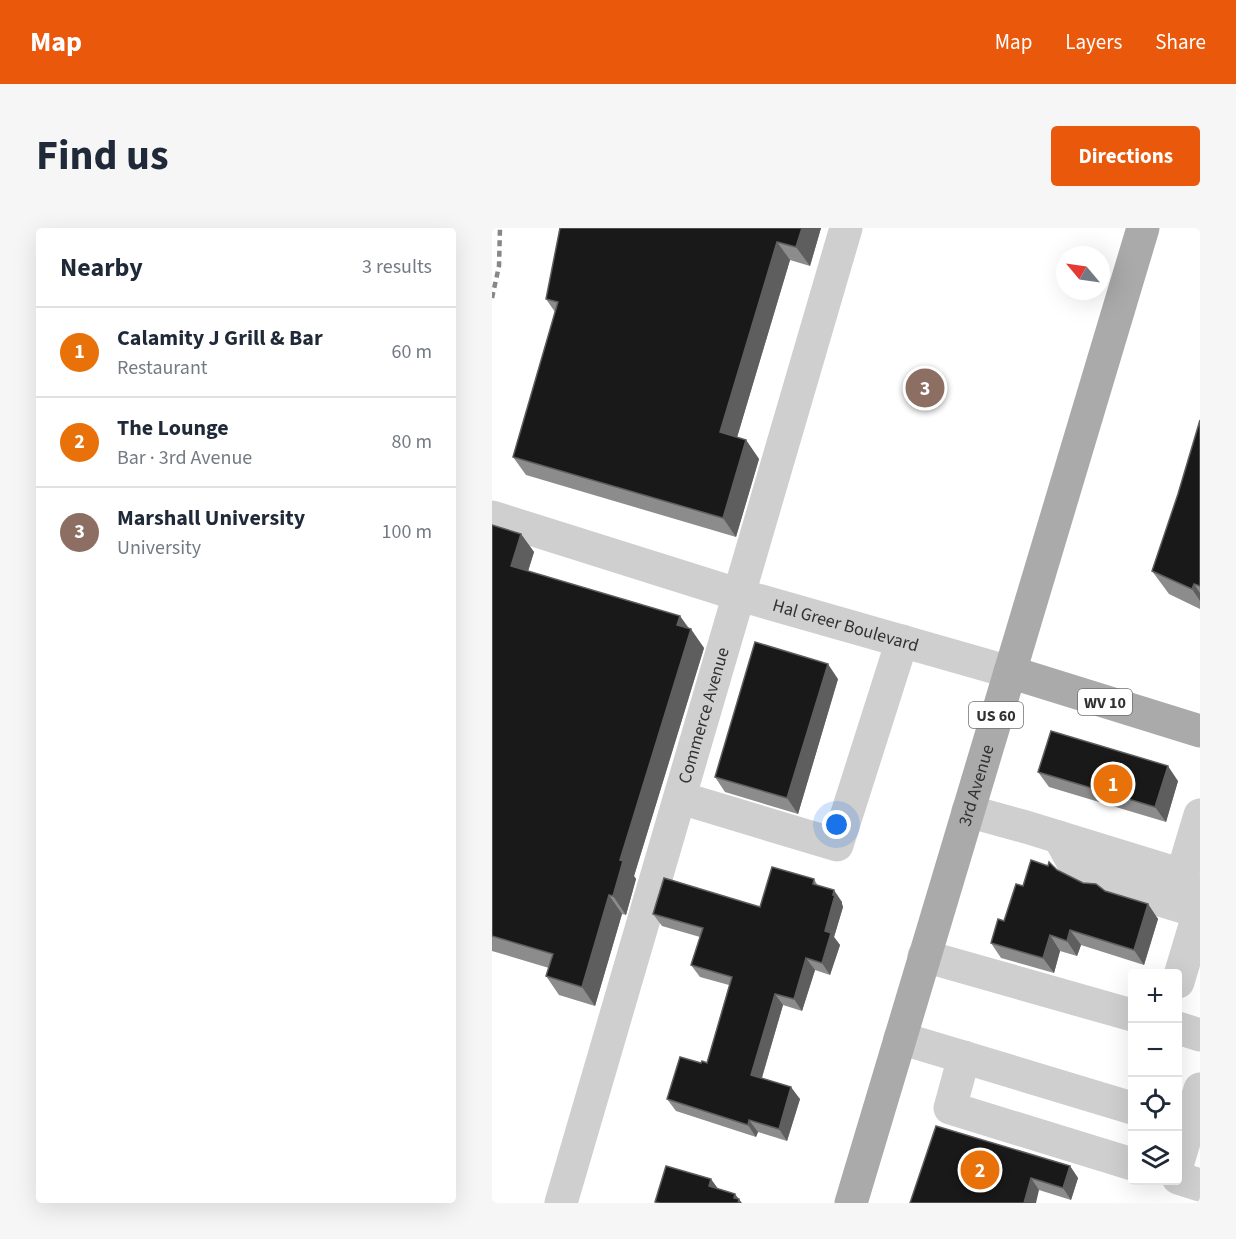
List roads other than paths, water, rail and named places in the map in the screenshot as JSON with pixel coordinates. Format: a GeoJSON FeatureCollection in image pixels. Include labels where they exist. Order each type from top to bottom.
{"type":"FeatureCollection","features":[{"type":"Feature","properties":{"kind":"main road","name":"3rd Avenue"},"geometry":{"type":"LineString","coordinates":[[851,1203],[1143,228]]}},
{"type":"Feature","properties":{"kind":"main road","name":"Hal Greer Boulevard"},"geometry":{"type":"LineString","coordinates":[[1010,672],[1200,731]]}},
{"type":"Feature","properties":{"kind":"street","name":"Commerce Avenue"},"geometry":{"type":"LineString","coordinates":[[561,1203],[846,228]]}},
{"type":"Feature","properties":{"kind":"street","name":"Hal Greer Boulevard"},"geometry":{"type":"LineString","coordinates":[[492,517],[740,595],[1010,672]]}},
{"type":"Feature","properties":{"kind":"street"},"geometry":{"type":"LineString","coordinates":[[681,798],[837,845],[902,641]]}},
{"type":"Feature","properties":{"kind":"street"},"geometry":{"type":"LineString","coordinates":[[968,811],[1182,875]]}},
{"type":"Feature","properties":{"kind":"street"},"geometry":{"type":"LineString","coordinates":[[1182,969],[1199,912],[1182,875],[1200,815]]}},
{"type":"Feature","properties":{"kind":"street"},"geometry":{"type":"LineString","coordinates":[[1059,837],[1076,868],[1111,885],[1199,912]]}},
{"type":"Feature","properties":{"kind":"street"},"geometry":{"type":"LineString","coordinates":[[924,956],[1128,1014]]}},
{"type":"Feature","properties":{"kind":"street"},"geometry":{"type":"LineString","coordinates":[[1182,1029],[1200,1035]]}},
{"type":"Feature","properties":{"kind":"street"},"geometry":{"type":"LineString","coordinates":[[900,1038],[1128,1107]]}},
{"type":"Feature","properties":{"kind":"street"},"geometry":{"type":"LineString","coordinates":[[964,1057],[950,1108],[1128,1163]]}},
{"type":"Feature","properties":{"kind":"street"},"geometry":{"type":"LineString","coordinates":[[1182,1149],[1200,1089]]}},
{"type":"Feature","properties":{"kind":"street"},"geometry":{"type":"LineString","coordinates":[[1182,1179],[1200,1185]]}},
{"type":"Feature","properties":{"kind":"street"},"geometry":{"type":"LineString","coordinates":[[1167,1203],[1171,1185]]}},
{"type":"Feature","properties":{"kind":"railway"},"geometry":{"type":"LineString","coordinates":[[492,298],[499,266],[500,228]]}},
{"type":"Feature","properties":{"kind":"place","name":"Marshall University"},"geometry":{"type":"Point","coordinates":[925,388]}},
{"type":"Feature","properties":{"kind":"place","name":"Calamity J Grill & Bar"},"geometry":{"type":"Point","coordinates":[1113,784]}},
{"type":"Feature","properties":{"kind":"place","name":"The Lounge"},"geometry":{"type":"Point","coordinates":[980,1170]}}]}
